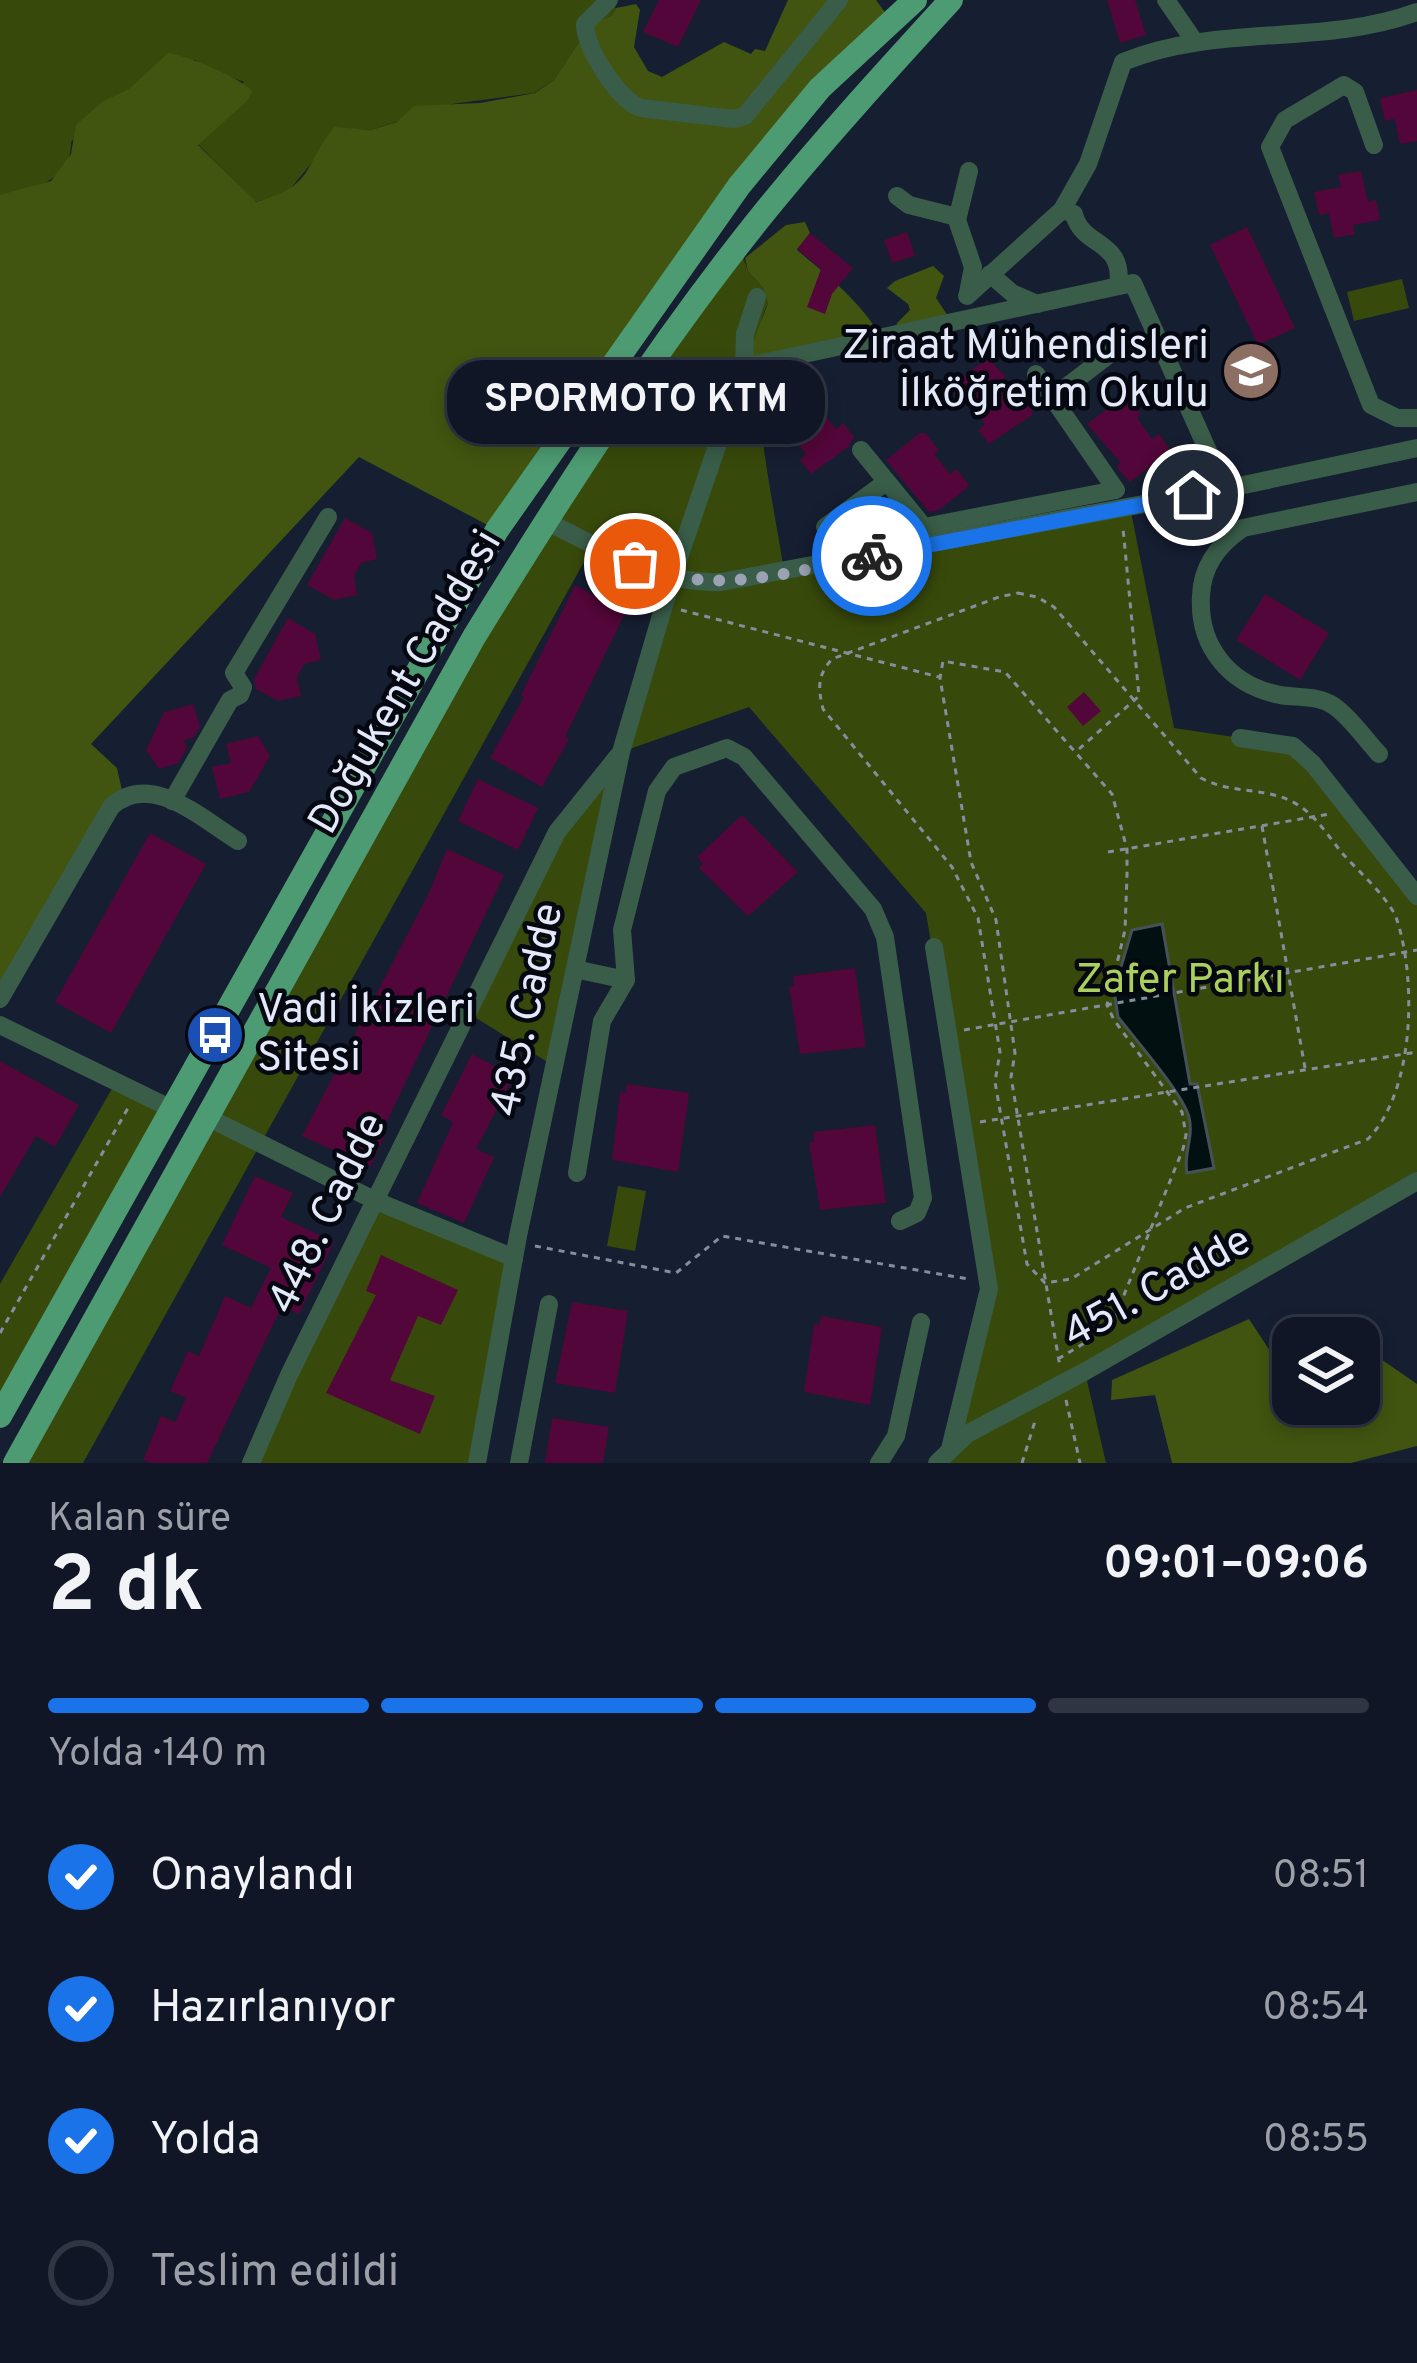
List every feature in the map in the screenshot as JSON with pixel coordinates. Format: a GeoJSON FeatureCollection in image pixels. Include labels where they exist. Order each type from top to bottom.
{"type":"FeatureCollection","features":[{"type":"Feature","properties":{"kind":"main road","name":"Doğukent Caddesi"},"geometry":{"type":"LineString","coordinates":[[0,1416],[497,530],[739,186],[820,88],[915,0]]}},
{"type":"Feature","properties":{"kind":"main road","name":"Doğukent Caddesi"},"geometry":{"type":"LineString","coordinates":[[15,1463],[474,638],[545,520],[763,214],[846,114],[951,0]]}},
{"type":"Feature","properties":{"kind":"street"},"geometry":{"type":"LineString","coordinates":[[609,0],[592,14],[584,29],[622,99],[641,108],[727,119],[745,116],[839,0]]}},
{"type":"Feature","properties":{"kind":"street"},"geometry":{"type":"LineString","coordinates":[[1166,0],[1195,42]]}},
{"type":"Feature","properties":{"kind":"street"},"geometry":{"type":"LineString","coordinates":[[952,322],[967,296],[1062,210],[1088,164],[1123,62],[1195,42],[1333,32],[1417,12]]}},
{"type":"Feature","properties":{"kind":"street"},"geometry":{"type":"LineString","coordinates":[[1374,145],[1355,92],[1344,85],[1285,120],[1270,147],[1371,405],[1397,418],[1417,418]]}},
{"type":"Feature","properties":{"kind":"street"},"geometry":{"type":"LineString","coordinates":[[967,296],[973,267],[957,217],[968,171]]}},
{"type":"Feature","properties":{"kind":"street"},"geometry":{"type":"LineString","coordinates":[[897,196],[909,205],[957,217]]}},
{"type":"Feature","properties":{"kind":"street"},"geometry":{"type":"LineString","coordinates":[[1062,210],[1074,214],[1078,228],[1109,248],[1118,261],[1118,286]]}},
{"type":"Feature","properties":{"kind":"street"},"geometry":{"type":"LineString","coordinates":[[990,274],[1012,293],[1037,304]]}},
{"type":"Feature","properties":{"kind":"street"},"geometry":{"type":"LineString","coordinates":[[744,367],[1133,283],[1225,489]]}},
{"type":"Feature","properties":{"kind":"street","name":"435. Cadde"},"geometry":{"type":"LineString","coordinates":[[477,1463],[515,1251],[621,752],[672,578],[744,367],[745,334],[757,296]]}},
{"type":"Feature","properties":{"kind":"street"},"geometry":{"type":"LineString","coordinates":[[1052,398],[1111,353]]}},
{"type":"Feature","properties":{"kind":"street"},"geometry":{"type":"LineString","coordinates":[[545,520],[672,578],[733,581],[1018,519],[1115,490],[1036,374]]}},
{"type":"Feature","properties":{"kind":"street"},"geometry":{"type":"LineString","coordinates":[[861,450],[924,527],[1121,508],[1417,448]]}},
{"type":"Feature","properties":{"kind":"street"},"geometry":{"type":"LineString","coordinates":[[1366,459],[1375,501]]}},
{"type":"Feature","properties":{"kind":"street"},"geometry":{"type":"LineString","coordinates":[[824,527],[886,482]]}},
{"type":"Feature","properties":{"kind":"street"},"geometry":{"type":"LineString","coordinates":[[1378,754],[1336,707],[1318,698],[1270,693],[1222,665],[1202,627],[1201,581],[1225,540],[1244,528],[1417,492]]}},
{"type":"Feature","properties":{"kind":"street"},"geometry":{"type":"LineString","coordinates":[[172,800],[230,700],[240,694],[243,687],[234,673],[328,517]]}},
{"type":"Feature","properties":{"kind":"street"},"geometry":{"type":"LineString","coordinates":[[1240,738],[1293,746],[1313,764],[1417,896]]}},
{"type":"Feature","properties":{"kind":"street"},"geometry":{"type":"LineString","coordinates":[[577,1172],[602,1021],[626,980],[622,931],[657,791],[674,767],[727,748],[744,757],[873,909],[885,937],[923,1198],[917,1213],[901,1221]]}},
{"type":"Feature","properties":{"kind":"street","name":"448. Cadde"},"geometry":{"type":"LineString","coordinates":[[251,1463],[289,1375],[557,832],[621,752]]}},
{"type":"Feature","properties":{"kind":"street"},"geometry":{"type":"LineString","coordinates":[[0,1000],[111,807],[123,795],[143,791],[172,800],[238,841]]}},
{"type":"Feature","properties":{"kind":"street"},"geometry":{"type":"LineString","coordinates":[[934,947],[988,1283],[943,1457]]}},
{"type":"Feature","properties":{"kind":"street"},"geometry":{"type":"LineString","coordinates":[[575,969],[626,980]]}},
{"type":"Feature","properties":{"kind":"street"},"geometry":{"type":"LineString","coordinates":[[0,1025],[174,1110]]}},
{"type":"Feature","properties":{"kind":"street"},"geometry":{"type":"LineString","coordinates":[[207,1117],[376,1201],[515,1251]]}},
{"type":"Feature","properties":{"kind":"street","name":"451. Cadde"},"geometry":{"type":"LineString","coordinates":[[943,1457],[967,1434],[1417,1181]]}},
{"type":"Feature","properties":{"kind":"street"},"geometry":{"type":"LineString","coordinates":[[519,1463],[549,1304]]}},
{"type":"Feature","properties":{"kind":"street"},"geometry":{"type":"LineString","coordinates":[[879,1463],[896,1436],[921,1322]]}},
{"type":"Feature","properties":{"kind":"path"},"geometry":{"type":"LineString","coordinates":[[1077,750],[1135,701],[1139,690],[1121,508]]}},
{"type":"Feature","properties":{"kind":"path"},"geometry":{"type":"LineString","coordinates":[[1018,593],[1054,607],[1201,778],[1224,788],[1281,795],[1312,817],[1395,914],[1405,952],[1410,1004],[1408,1054],[1383,1123],[1368,1138],[1185,1208],[1071,1279],[1046,1283],[1027,1264],[995,1082],[1000,1052],[978,918],[952,867],[824,709],[818,689],[821,671],[832,659],[1018,593]]}},
{"type":"Feature","properties":{"kind":"path"},"geometry":{"type":"LineString","coordinates":[[664,606],[940,677]]}},
{"type":"Feature","properties":{"kind":"path"},"geometry":{"type":"LineString","coordinates":[[1022,1463],[1053,1388],[1058,1359],[1011,1077],[1015,1052],[996,920],[971,862],[940,677],[943,661],[1005,672],[1112,794],[1127,849],[1125,930],[1109,1004],[1114,1019],[1182,1112],[1186,1135],[1111,1327],[1058,1359]]}},
{"type":"Feature","properties":{"kind":"path"},"geometry":{"type":"LineString","coordinates":[[1108,852],[1350,810]]}},
{"type":"Feature","properties":{"kind":"path"},"geometry":{"type":"LineString","coordinates":[[1262,826],[1305,1070]]}},
{"type":"Feature","properties":{"kind":"path"},"geometry":{"type":"LineString","coordinates":[[948,1033],[1417,950]]}},
{"type":"Feature","properties":{"kind":"path"},"geometry":{"type":"LineString","coordinates":[[962,1125],[1417,1052]]}},
{"type":"Feature","properties":{"kind":"path"},"geometry":{"type":"LineString","coordinates":[[0,1333],[138,1091]]}},
{"type":"Feature","properties":{"kind":"path"},"geometry":{"type":"LineString","coordinates":[[515,1251],[676,1273],[722,1236],[988,1283]]}},
{"type":"Feature","properties":{"kind":"path"},"geometry":{"type":"LineString","coordinates":[[1053,1388],[1080,1463]]}},
{"type":"Feature","properties":{"kind":"green space"},"geometry":{"type":"Polygon","coordinates":[[[0,0],[604,0],[616,8],[612,15],[590,25],[554,80],[534,93],[452,104],[371,130],[356,129],[320,153],[286,194],[255,202],[198,144],[244,82],[195,60],[146,75],[71,142],[70,155],[57,175],[0,195],[0,0]]]}},
{"type":"Feature","properties":{"kind":"green space"},"geometry":{"type":"Polygon","coordinates":[[[788,0],[876,0],[893,23],[820,88],[497,530],[359,457],[91,744],[117,768],[123,795],[0,999],[0,195],[51,181],[71,154],[76,125],[102,102],[129,89],[168,53],[213,68],[252,91],[198,145],[256,202],[299,181],[334,127],[371,130],[397,122],[414,106],[480,103],[535,93],[554,80],[590,25],[612,15],[616,8],[636,4],[640,10],[634,47],[648,71],[662,77],[724,42],[751,54],[755,49],[765,51],[788,0]]]}},
{"type":"Feature","properties":{"kind":"green space"},"geometry":{"type":"Polygon","coordinates":[[[805,222],[810,233],[797,250],[854,301],[881,337],[754,365],[752,346],[768,303],[745,258],[786,225],[805,222]]]}},
{"type":"Feature","properties":{"kind":"green space","name":"Zafer Parkı"},"geometry":{"type":"Polygon","coordinates":[[[739,245],[768,303],[760,328],[758,395],[784,572],[1130,507],[1174,728],[1293,746],[1417,896],[1417,1181],[1085,1372],[1106,1463],[937,1463],[989,1289],[926,913],[749,707],[621,752],[672,579],[594,544],[83,1463],[16,1463],[545,521],[739,245]]]}},
{"type":"Feature","properties":{"kind":"green space"},"geometry":{"type":"Polygon","coordinates":[[[933,266],[944,276],[936,298],[952,322],[895,332],[910,310],[887,288],[933,266]]]}},
{"type":"Feature","properties":{"kind":"green space"},"geometry":{"type":"Polygon","coordinates":[[[1402,279],[1409,308],[1354,321],[1347,292],[1402,279]]]}},
{"type":"Feature","properties":{"kind":"green space"},"geometry":{"type":"Polygon","coordinates":[[[621,752],[554,1066],[468,1013],[557,832],[621,752]]]}},
{"type":"Feature","properties":{"kind":"green space"},"geometry":{"type":"Polygon","coordinates":[[[117,1080],[174,1110],[0,1416],[0,1284],[117,1080]]]}},
{"type":"Feature","properties":{"kind":"green space"},"geometry":{"type":"Polygon","coordinates":[[[618,1186],[646,1191],[635,1251],[607,1246],[618,1186]]]}},
{"type":"Feature","properties":{"kind":"green space"},"geometry":{"type":"Polygon","coordinates":[[[376,1201],[514,1258],[477,1463],[251,1463],[376,1201]]]}},
{"type":"Feature","properties":{"kind":"green space"},"geometry":{"type":"Polygon","coordinates":[[[1249,1319],[1272,1354],[1272,1425],[1380,1425],[1380,1358],[1417,1384],[1417,1446],[1351,1463],[1172,1463],[1155,1395],[1111,1400],[1112,1380],[1249,1319]]]}},
{"type":"Feature","properties":{"kind":"shaded area"},"geometry":{"type":"Polygon","coordinates":[[[1162,924],[1190,1084],[1197,1084],[1214,1168],[1187,1173],[1189,1117],[1168,1081],[1118,1017],[1114,990],[1132,930],[1162,924]]]}},
{"type":"Feature","properties":{"kind":"building"},"geometry":{"type":"Polygon","coordinates":[[[659,0],[701,0],[678,47],[643,32],[659,0]]]}},
{"type":"Feature","properties":{"kind":"building"},"geometry":{"type":"Polygon","coordinates":[[[1107,0],[1135,0],[1146,35],[1120,43],[1107,0]]]}},
{"type":"Feature","properties":{"kind":"building"},"geometry":{"type":"Polygon","coordinates":[[[1417,90],[1417,141],[1400,144],[1395,119],[1385,121],[1380,98],[1417,90]]]}},
{"type":"Feature","properties":{"kind":"building"},"geometry":{"type":"Polygon","coordinates":[[[1361,171],[1368,202],[1376,200],[1380,220],[1353,225],[1355,234],[1334,238],[1329,213],[1319,215],[1314,192],[1341,187],[1338,175],[1361,171]]]}},
{"type":"Feature","properties":{"kind":"building"},"geometry":{"type":"Polygon","coordinates":[[[1247,227],[1295,328],[1258,345],[1210,245],[1247,227]]]}},
{"type":"Feature","properties":{"kind":"building"},"geometry":{"type":"Polygon","coordinates":[[[907,232],[915,256],[892,263],[884,240],[907,232]]]}},
{"type":"Feature","properties":{"kind":"building"},"geometry":{"type":"Polygon","coordinates":[[[810,233],[853,268],[832,294],[825,314],[807,307],[821,269],[797,249],[810,233]]]}},
{"type":"Feature","properties":{"kind":"building"},"geometry":{"type":"Polygon","coordinates":[[[988,358],[1006,377],[1001,380],[1016,400],[1023,396],[1033,410],[989,444],[978,430],[985,425],[951,389],[988,358]]]}},
{"type":"Feature","properties":{"kind":"building"},"geometry":{"type":"Polygon","coordinates":[[[806,388],[825,405],[820,409],[836,429],[843,423],[854,437],[848,447],[811,474],[800,460],[806,454],[771,420],[806,388]]]}},
{"type":"Feature","properties":{"kind":"building"},"geometry":{"type":"Polygon","coordinates":[[[1123,397],[1141,415],[1137,418],[1152,439],[1159,434],[1169,448],[1130,482],[1116,467],[1121,463],[1087,424],[1123,397]]]}},
{"type":"Feature","properties":{"kind":"building"},"geometry":{"type":"Polygon","coordinates":[[[920,433],[939,450],[934,454],[950,474],[956,469],[968,483],[939,510],[929,512],[886,460],[920,433]]]}},
{"type":"Feature","properties":{"kind":"building"},"geometry":{"type":"Polygon","coordinates":[[[345,518],[372,533],[377,559],[361,563],[354,576],[357,595],[334,600],[307,585],[345,518]]]}},
{"type":"Feature","properties":{"kind":"building"},"geometry":{"type":"Polygon","coordinates":[[[575,585],[626,611],[565,737],[569,739],[542,787],[490,758],[524,697],[575,585]]]}},
{"type":"Feature","properties":{"kind":"building"},"geometry":{"type":"Polygon","coordinates":[[[1265,594],[1329,633],[1300,680],[1236,640],[1265,594]]]}},
{"type":"Feature","properties":{"kind":"building"},"geometry":{"type":"Polygon","coordinates":[[[288,618],[315,634],[321,660],[304,664],[297,677],[301,696],[278,701],[256,689],[254,679],[288,618]]]}},
{"type":"Feature","properties":{"kind":"building"},"geometry":{"type":"Polygon","coordinates":[[[1084,692],[1101,711],[1083,726],[1067,707],[1084,692]]]}},
{"type":"Feature","properties":{"kind":"building"},"geometry":{"type":"Polygon","coordinates":[[[193,704],[200,726],[193,738],[184,740],[187,748],[178,763],[159,769],[146,750],[164,712],[193,704]]]}},
{"type":"Feature","properties":{"kind":"building"},"geometry":{"type":"Polygon","coordinates":[[[258,736],[270,756],[249,792],[220,799],[212,767],[231,763],[226,744],[258,736]]]}},
{"type":"Feature","properties":{"kind":"building"},"geometry":{"type":"Polygon","coordinates":[[[478,779],[538,808],[518,850],[458,821],[478,779]]]}},
{"type":"Feature","properties":{"kind":"building"},"geometry":{"type":"Polygon","coordinates":[[[742,815],[798,872],[748,916],[699,868],[703,864],[697,857],[742,815]]]}},
{"type":"Feature","properties":{"kind":"building"},"geometry":{"type":"Polygon","coordinates":[[[150,833],[206,864],[111,1033],[55,1002],[150,833]]]}},
{"type":"Feature","properties":{"kind":"building"},"geometry":{"type":"Polygon","coordinates":[[[447,849],[504,875],[381,1134],[385,1135],[370,1167],[302,1136],[428,895],[447,849]]]}},
{"type":"Feature","properties":{"kind":"building"},"geometry":{"type":"Polygon","coordinates":[[[855,968],[866,1047],[800,1054],[789,986],[794,986],[793,976],[855,968]]]}},
{"type":"Feature","properties":{"kind":"building"},"geometry":{"type":"Polygon","coordinates":[[[472,1054],[514,1076],[476,1149],[494,1157],[464,1223],[417,1203],[453,1122],[441,1115],[472,1054]]]}},
{"type":"Feature","properties":{"kind":"building"},"geometry":{"type":"Polygon","coordinates":[[[0,1061],[79,1105],[55,1147],[36,1136],[0,1197],[0,1061]]]}},
{"type":"Feature","properties":{"kind":"building"},"geometry":{"type":"Polygon","coordinates":[[[627,1084],[689,1093],[678,1172],[612,1160],[620,1092],[626,1093],[627,1084]]]}},
{"type":"Feature","properties":{"kind":"building"},"geometry":{"type":"Polygon","coordinates":[[[875,1125],[886,1203],[820,1210],[809,1142],[814,1142],[813,1132],[875,1125]]]}},
{"type":"Feature","properties":{"kind":"building"},"geometry":{"type":"Polygon","coordinates":[[[255,1176],[293,1193],[281,1217],[334,1242],[299,1314],[282,1306],[207,1463],[143,1460],[161,1416],[175,1422],[186,1398],[170,1391],[188,1351],[199,1356],[225,1296],[251,1308],[271,1268],[222,1245],[255,1176]]]}},
{"type":"Feature","properties":{"kind":"building"},"geometry":{"type":"Polygon","coordinates":[[[381,1255],[458,1290],[441,1325],[418,1316],[390,1380],[435,1396],[420,1434],[326,1393],[376,1295],[366,1291],[381,1255]]]}},
{"type":"Feature","properties":{"kind":"building"},"geometry":{"type":"Polygon","coordinates":[[[572,1302],[628,1311],[615,1393],[555,1383],[572,1302]]]}},
{"type":"Feature","properties":{"kind":"building"},"geometry":{"type":"Polygon","coordinates":[[[821,1316],[882,1327],[870,1405],[804,1392],[814,1324],[819,1325],[821,1316]]]}},
{"type":"Feature","properties":{"kind":"building"},"geometry":{"type":"Polygon","coordinates":[[[552,1418],[609,1427],[603,1463],[545,1463],[552,1418]]]}},
{"type":"Feature","properties":{"kind":"way so far"},"geometry":{"type":"LineString","coordinates":[[635,564],[672,578],[709,582],[872,556]]}},
{"type":"Feature","properties":{"kind":"place","name":"Ziraat Mühendisleri İlköğretim Okulu"},"geometry":{"type":"Point","coordinates":[1251,371]}},
{"type":"Feature","properties":{"kind":"place","name":"SPORMOTO KTM"},"geometry":{"type":"Point","coordinates":[635,564]}},
{"type":"Feature","properties":{"kind":"place","name":"Vadi İkizleri Sitesi"},"geometry":{"type":"Point","coordinates":[215,1035]}},
{"type":"Feature","properties":{"kind":"route"},"geometry":{"type":"LineString","coordinates":[[872,556],[1193,495]]}}]}
